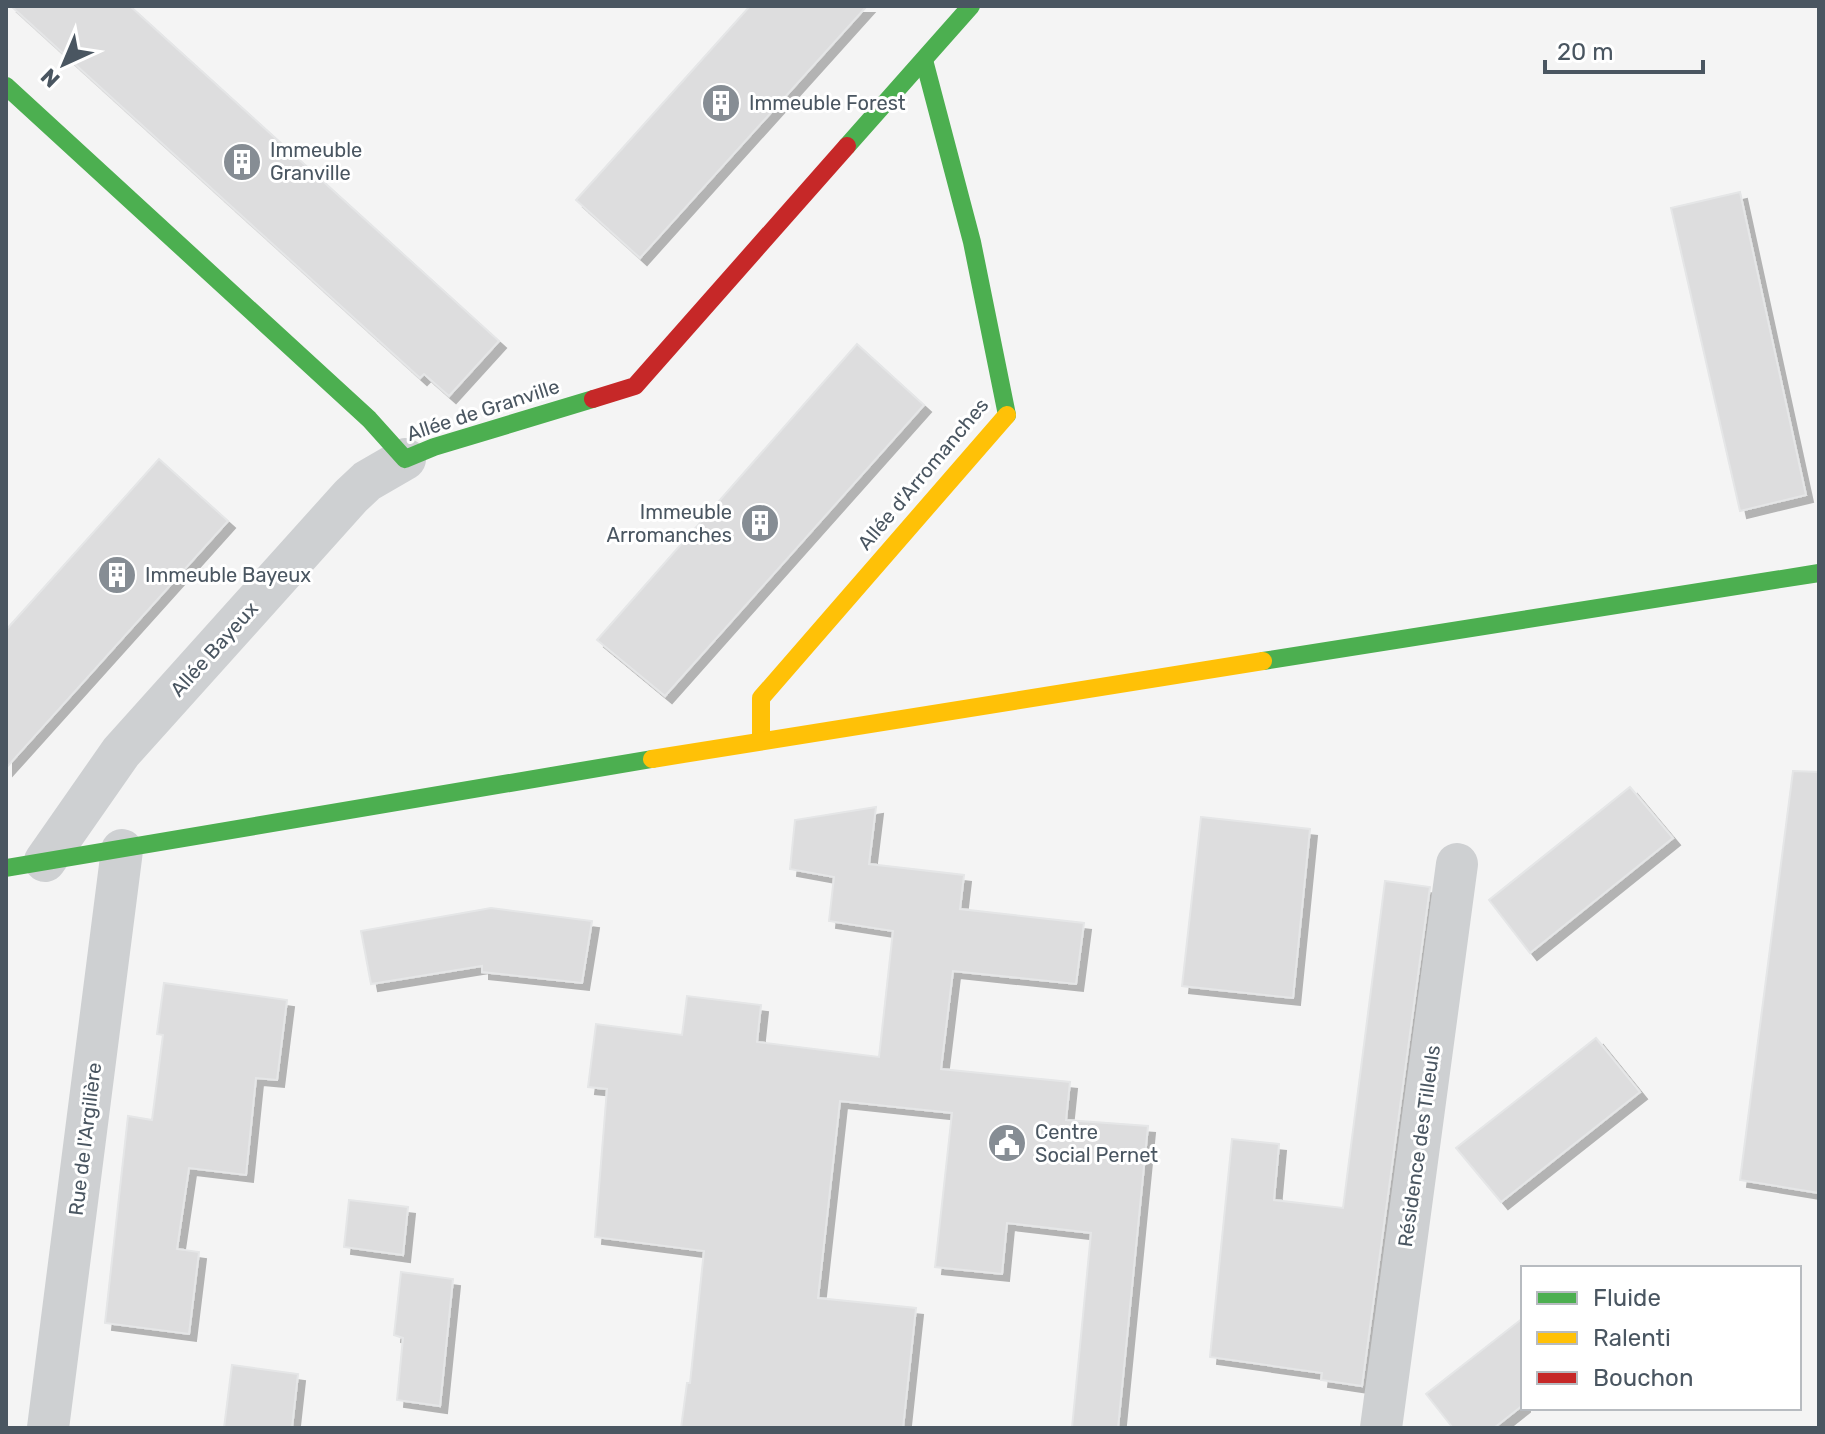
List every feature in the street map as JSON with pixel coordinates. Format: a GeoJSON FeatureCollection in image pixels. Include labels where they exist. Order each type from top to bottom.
{"type":"FeatureCollection","features":[{"type":"Feature","properties":{"kind":"street","name":"Allée de Granville"},"geometry":{"type":"LineString","coordinates":[[6,86],[369,419],[405,459],[434,447],[635,386],[971,6]]}},
{"type":"Feature","properties":{"kind":"street","name":"Allée d'Arromanches"},"geometry":{"type":"LineString","coordinates":[[761,741],[761,698],[1008,413],[972,242],[924,60]]}},
{"type":"Feature","properties":{"kind":"street","name":"Allée Bayeux"},"geometry":{"type":"LineString","coordinates":[[25,864],[121,752],[351,496],[367,481],[405,459]]}},
{"type":"Feature","properties":{"kind":"street"},"geometry":{"type":"LineString","coordinates":[[25,864],[761,741],[1819,573]]}},
{"type":"Feature","properties":{"kind":"street","name":"Rue de l'Argilière"},"geometry":{"type":"LineString","coordinates":[[48,1428],[122,850]]}},
{"type":"Feature","properties":{"kind":"street","name":"Résidence des Tilleuls"},"geometry":{"type":"LineString","coordinates":[[1381,1428],[1457,864]]}},
{"type":"Feature","properties":{"kind":"building","name":"Immeuble Granville"},"geometry":{"type":"Polygon","coordinates":[[[11,6],[130,6],[499,341],[449,396],[424,374],[420,378],[11,6]]]}},
{"type":"Feature","properties":{"kind":"building","name":"Immeuble Forest"},"geometry":{"type":"Polygon","coordinates":[[[750,6],[867,6],[640,258],[576,200],[750,6]]]}},
{"type":"Feature","properties":{"kind":"building"},"geometry":{"type":"Polygon","coordinates":[[[1740,192],[1806,495],[1740,511],[1671,208],[1740,192]]]}},
{"type":"Feature","properties":{"kind":"building","name":"Immeuble Arromanches"},"geometry":{"type":"Polygon","coordinates":[[[857,344],[924,405],[665,696],[597,640],[857,344]]]}},
{"type":"Feature","properties":{"kind":"building","name":"Immeuble Bayeux"},"geometry":{"type":"Polygon","coordinates":[[[159,459],[228,521],[6,768],[6,630],[159,459]]]}},
{"type":"Feature","properties":{"kind":"building"},"geometry":{"type":"Polygon","coordinates":[[[1793,771],[1819,772],[1819,1193],[1740,1180],[1793,771]]]}},
{"type":"Feature","properties":{"kind":"building"},"geometry":{"type":"Polygon","coordinates":[[[1630,787],[1673,838],[1530,953],[1489,900],[1630,787]]]}},
{"type":"Feature","properties":{"kind":"building"},"geometry":{"type":"Polygon","coordinates":[[[876,807],[869,864],[964,875],[960,909],[1084,923],[1076,984],[953,971],[941,1069],[1070,1082],[1066,1120],[1148,1126],[1118,1428],[1072,1428],[1091,1233],[1007,1223],[1002,1274],[935,1267],[952,1113],[840,1101],[818,1298],[916,1308],[903,1428],[681,1428],[687,1383],[690,1383],[704,1251],[595,1237],[607,1089],[588,1087],[596,1024],[682,1035],[687,996],[761,1005],[757,1042],[879,1057],[893,931],[829,921],[834,877],[790,869],[795,820],[876,807]]]}},
{"type":"Feature","properties":{"kind":"building"},"geometry":{"type":"Polygon","coordinates":[[[1201,817],[1310,829],[1293,998],[1182,986],[1201,817]]]}},
{"type":"Feature","properties":{"kind":"building"},"geometry":{"type":"Polygon","coordinates":[[[1385,881],[1430,887],[1362,1386],[1321,1380],[1322,1373],[1210,1357],[1232,1139],[1279,1144],[1274,1200],[1343,1208],[1385,881]]]}},
{"type":"Feature","properties":{"kind":"building"},"geometry":{"type":"Polygon","coordinates":[[[491,908],[592,921],[582,983],[482,972],[482,966],[371,984],[361,931],[491,908]]]}},
{"type":"Feature","properties":{"kind":"building"},"geometry":{"type":"Polygon","coordinates":[[[164,983],[287,1000],[277,1080],[256,1078],[246,1175],[189,1168],[177,1249],[199,1252],[189,1334],[105,1323],[128,1116],[152,1120],[163,1035],[157,1034],[164,983]]]}},
{"type":"Feature","properties":{"kind":"building"},"geometry":{"type":"Polygon","coordinates":[[[1596,1038],[1640,1092],[1501,1202],[1456,1148],[1596,1038]]]}},
{"type":"Feature","properties":{"kind":"building"},"geometry":{"type":"Polygon","coordinates":[[[349,1200],[408,1207],[403,1255],[344,1247],[349,1200]]]}},
{"type":"Feature","properties":{"kind":"building"},"geometry":{"type":"Polygon","coordinates":[[[401,1272],[453,1279],[440,1406],[397,1400],[403,1338],[394,1335],[401,1272]]]}},
{"type":"Feature","properties":{"kind":"building"},"geometry":{"type":"Polygon","coordinates":[[[1521,1320],[1521,1407],[1494,1428],[1453,1428],[1426,1394],[1521,1320]]]}},
{"type":"Feature","properties":{"kind":"building"},"geometry":{"type":"Polygon","coordinates":[[[232,1365],[298,1374],[292,1428],[224,1428],[232,1365]]]}},
{"type":"Feature","properties":{"kind":"traffic: fast"},"geometry":{"type":"LineString","coordinates":[[847,146],[971,6]]}},
{"type":"Feature","properties":{"kind":"traffic: fast"},"geometry":{"type":"LineString","coordinates":[[924,60],[972,242],[1007,415]]}},
{"type":"Feature","properties":{"kind":"traffic: fast"},"geometry":{"type":"LineString","coordinates":[[6,86],[369,419],[405,459],[434,447],[593,399]]}},
{"type":"Feature","properties":{"kind":"traffic: fast"},"geometry":{"type":"LineString","coordinates":[[1263,661],[1819,573]]}},
{"type":"Feature","properties":{"kind":"traffic: fast"},"geometry":{"type":"LineString","coordinates":[[6,868],[652,759]]}},
{"type":"Feature","properties":{"kind":"traffic: slow"},"geometry":{"type":"LineString","coordinates":[[761,741],[761,698],[1007,415]]}},
{"type":"Feature","properties":{"kind":"traffic: slow"},"geometry":{"type":"LineString","coordinates":[[652,759],[1263,661]]}},
{"type":"Feature","properties":{"kind":"traffic: jam"},"geometry":{"type":"LineString","coordinates":[[593,399],[635,386],[847,146]]}},
{"type":"Feature","properties":{"kind":"place","name":"Immeuble Forest"},"geometry":{"type":"Point","coordinates":[721,103]}},
{"type":"Feature","properties":{"kind":"place","name":"Immeuble Granville"},"geometry":{"type":"Point","coordinates":[242,162]}},
{"type":"Feature","properties":{"kind":"place","name":"Immeuble Arromanches"},"geometry":{"type":"Point","coordinates":[760,523]}},
{"type":"Feature","properties":{"kind":"place","name":"Immeuble Bayeux"},"geometry":{"type":"Point","coordinates":[117,575]}},
{"type":"Feature","properties":{"kind":"place","name":"Centre Social Pernet"},"geometry":{"type":"Point","coordinates":[1007,1143]}}]}
